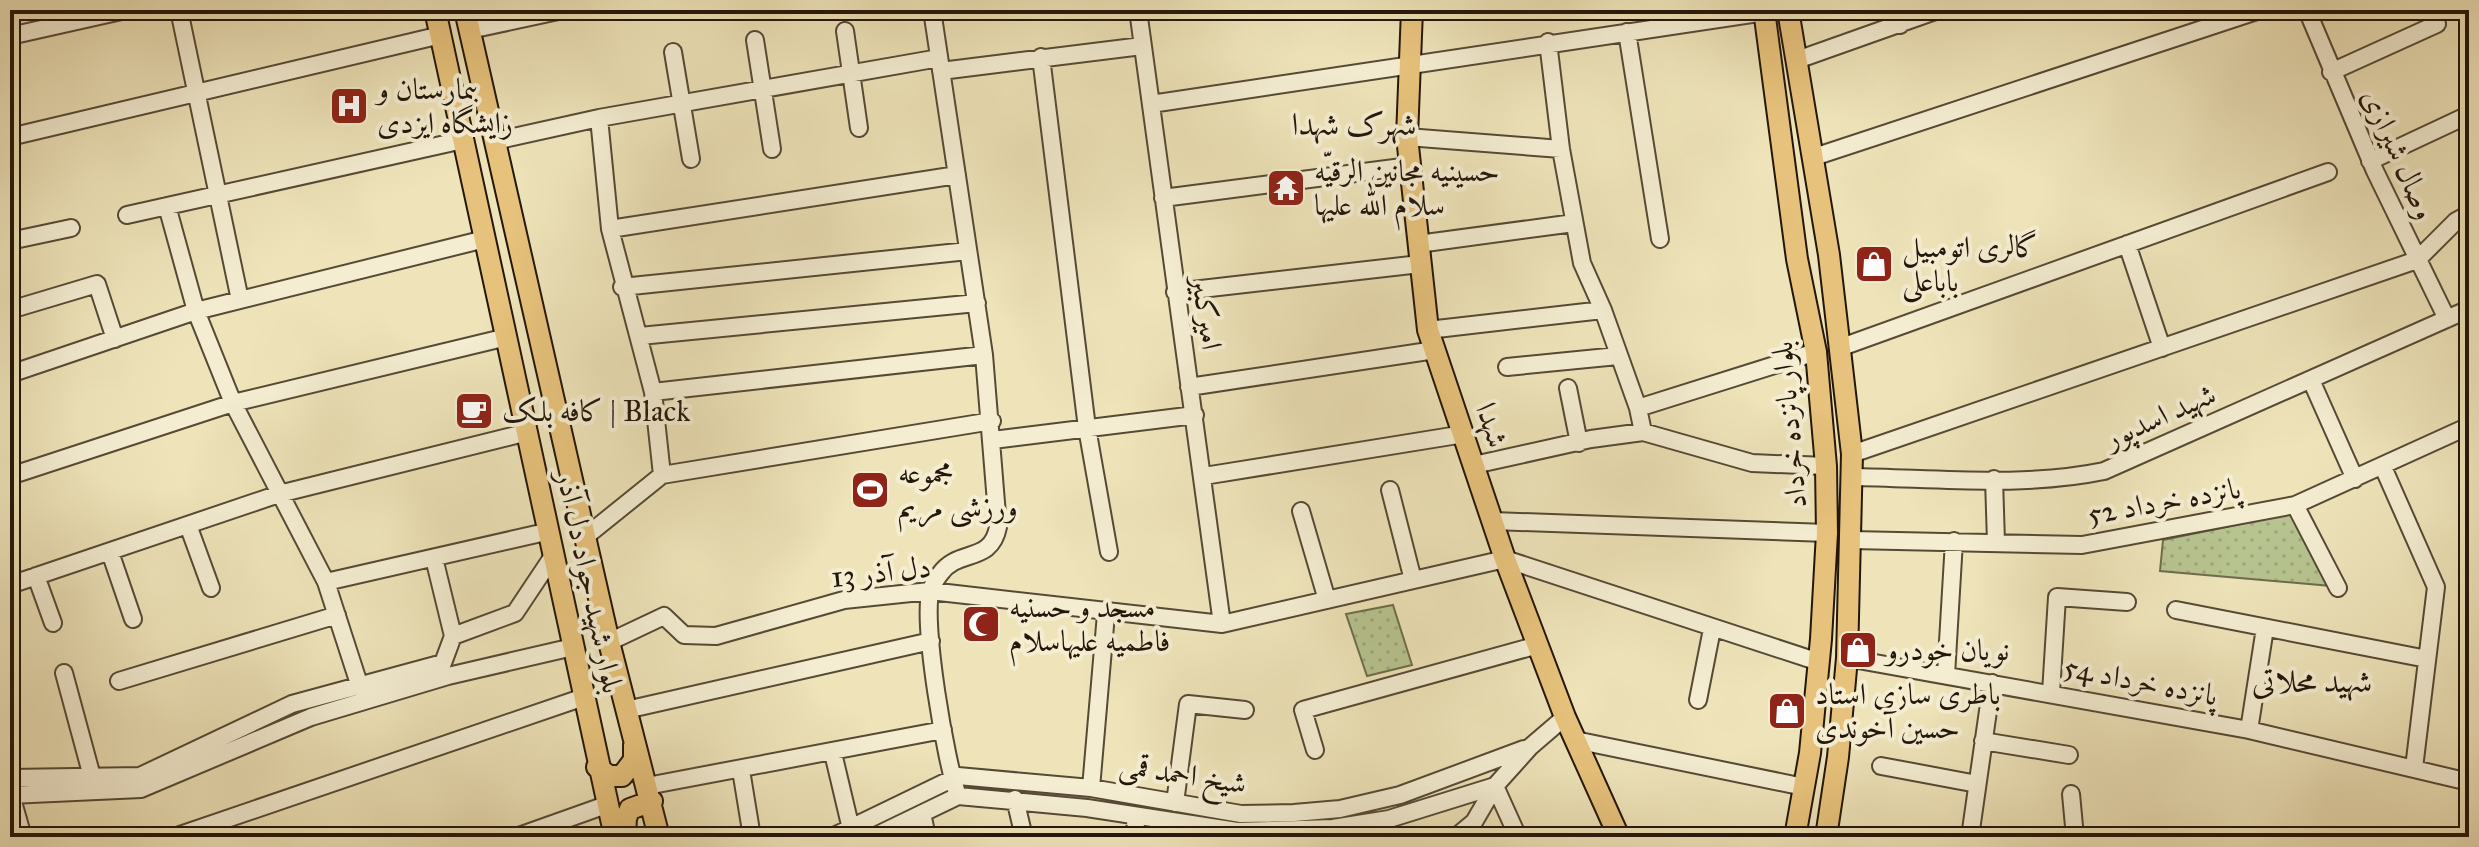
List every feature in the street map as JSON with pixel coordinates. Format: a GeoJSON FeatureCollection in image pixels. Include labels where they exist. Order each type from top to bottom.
{"type":"FeatureCollection","features":[{"type":"Feature","properties":{"kind":"main road","name":"بلوار شهید جواد دل آذر"},"geometry":{"type":"LineString","coordinates":[[435,10],[555,553],[597,767],[615,837]]}},
{"type":"Feature","properties":{"kind":"main road","name":"شهدا"},"geometry":{"type":"LineString","coordinates":[[1412,10],[1407,137],[1432,340],[1505,559],[1565,717],[1619,837]]}},
{"type":"Feature","properties":{"kind":"main road","name":"بلوار پانزده خرداد"},"geometry":{"type":"LineString","coordinates":[[1788,10],[1814,157],[1852,454],[1847,658],[1838,757],[1826,837]]}},
{"type":"Feature","properties":{"kind":"main road","name":"بلوار پانزده خرداد"},"geometry":{"type":"LineString","coordinates":[[1764,11],[1797,259],[1816,352],[1826,466],[1827,533],[1819,662],[1795,837]]}},
{"type":"Feature","properties":{"kind":"main road","name":"بلوار شهید جواد دل آذر"},"geometry":{"type":"LineString","coordinates":[[468,20],[609,642],[659,837]]}},
{"type":"Feature","properties":{"kind":"main road"},"geometry":{"type":"LineString","coordinates":[[597,767],[609,776],[622,776],[631,769],[634,751],[632,734]]}},
{"type":"Feature","properties":{"kind":"main road"},"geometry":{"type":"LineString","coordinates":[[625,837],[630,809],[649,793]]}},
{"type":"Feature","properties":{"kind":"street"},"geometry":{"type":"LineString","coordinates":[[10,36],[126,10]]}},
{"type":"Feature","properties":{"kind":"street"},"geometry":{"type":"LineString","coordinates":[[179,10],[240,300]]}},
{"type":"Feature","properties":{"kind":"street"},"geometry":{"type":"LineString","coordinates":[[468,20],[563,10]]}},
{"type":"Feature","properties":{"kind":"street"},"geometry":{"type":"LineString","coordinates":[[932,10],[977,303],[993,440],[995,541],[989,549],[957,560],[942,571],[930,591],[931,641],[943,730],[958,796]]}},
{"type":"Feature","properties":{"kind":"street","name":"امیرکبیر"},"geometry":{"type":"LineString","coordinates":[[1138,10],[1222,624]]}},
{"type":"Feature","properties":{"kind":"street"},"geometry":{"type":"LineString","coordinates":[[1797,60],[1897,18],[1938,10]]}},
{"type":"Feature","properties":{"kind":"street"},"geometry":{"type":"LineString","coordinates":[[1814,157],[2260,10]]}},
{"type":"Feature","properties":{"kind":"street","name":"وصال شیرازی"},"geometry":{"type":"LineString","coordinates":[[2307,10],[2370,161],[2447,319]]}},
{"type":"Feature","properties":{"kind":"street"},"geometry":{"type":"LineString","coordinates":[[1151,104],[1764,11]]}},
{"type":"Feature","properties":{"kind":"street"},"geometry":{"type":"LineString","coordinates":[[2331,72],[2437,24]]}},
{"type":"Feature","properties":{"kind":"street"},"geometry":{"type":"LineString","coordinates":[[845,31],[859,128]]}},
{"type":"Feature","properties":{"kind":"street"},"geometry":{"type":"LineString","coordinates":[[1627,32],[1660,239]]}},
{"type":"Feature","properties":{"kind":"street"},"geometry":{"type":"LineString","coordinates":[[10,137],[441,35]]}},
{"type":"Feature","properties":{"kind":"street"},"geometry":{"type":"LineString","coordinates":[[755,40],[772,149]]}},
{"type":"Feature","properties":{"kind":"street"},"geometry":{"type":"LineString","coordinates":[[1548,42],[1561,149],[1582,263],[1603,310],[1638,408],[1643,432]]}},
{"type":"Feature","properties":{"kind":"street"},"geometry":{"type":"LineString","coordinates":[[495,141],[599,118],[852,73],[1142,46]]}},
{"type":"Feature","properties":{"kind":"street"},"geometry":{"type":"LineString","coordinates":[[673,52],[691,159]]}},
{"type":"Feature","properties":{"kind":"street"},"geometry":{"type":"LineString","coordinates":[[1041,57],[1087,428],[1109,552]]}},
{"type":"Feature","properties":{"kind":"street"},"geometry":{"type":"LineString","coordinates":[[2370,161],[2466,116]]}},
{"type":"Feature","properties":{"kind":"street"},"geometry":{"type":"LineString","coordinates":[[599,118],[610,229],[622,287],[640,336],[653,392],[662,475]]}},
{"type":"Feature","properties":{"kind":"street"},"geometry":{"type":"LineString","coordinates":[[1407,137],[1561,149]]}},
{"type":"Feature","properties":{"kind":"street"},"geometry":{"type":"LineString","coordinates":[[127,215],[463,140]]}},
{"type":"Feature","properties":{"kind":"street"},"geometry":{"type":"LineString","coordinates":[[1163,198],[1410,166]]}},
{"type":"Feature","properties":{"kind":"street"},"geometry":{"type":"LineString","coordinates":[[1839,348],[2328,172]]}},
{"type":"Feature","properties":{"kind":"street"},"geometry":{"type":"LineString","coordinates":[[610,229],[957,175]]}},
{"type":"Feature","properties":{"kind":"street"},"geometry":{"type":"LineString","coordinates":[[167,206],[196,311],[233,403],[326,582],[360,687]]}},
{"type":"Feature","properties":{"kind":"street"},"geometry":{"type":"LineString","coordinates":[[1852,454],[2417,260],[2456,221],[2469,214]]}},
{"type":"Feature","properties":{"kind":"street"},"geometry":{"type":"LineString","coordinates":[[1175,292],[1419,254],[1574,223]]}},
{"type":"Feature","properties":{"kind":"street"},"geometry":{"type":"LineString","coordinates":[[10,241],[71,228]]}},
{"type":"Feature","properties":{"kind":"street"},"geometry":{"type":"LineString","coordinates":[[10,374],[196,311],[485,239]]}},
{"type":"Feature","properties":{"kind":"street"},"geometry":{"type":"LineString","coordinates":[[2127,244],[2162,348]]}},
{"type":"Feature","properties":{"kind":"street"},"geometry":{"type":"LineString","coordinates":[[622,287],[968,251]]}},
{"type":"Feature","properties":{"kind":"street"},"geometry":{"type":"LineString","coordinates":[[10,310],[97,284],[115,339]]}},
{"type":"Feature","properties":{"kind":"street"},"geometry":{"type":"LineString","coordinates":[[640,336],[977,303]]}},
{"type":"Feature","properties":{"kind":"street","name":"شهید اسدپور"},"geometry":{"type":"LineString","coordinates":[[1852,477],[1994,479],[2077,477],[2104,471],[2469,309]]}},
{"type":"Feature","properties":{"kind":"street"},"geometry":{"type":"LineString","coordinates":[[1189,387],[1603,310]]}},
{"type":"Feature","properties":{"kind":"street"},"geometry":{"type":"LineString","coordinates":[[10,476],[233,403],[507,337]]}},
{"type":"Feature","properties":{"kind":"street"},"geometry":{"type":"LineString","coordinates":[[1638,408],[1816,352]]}},
{"type":"Feature","properties":{"kind":"street"},"geometry":{"type":"LineString","coordinates":[[653,392],[984,355]]}},
{"type":"Feature","properties":{"kind":"street"},"geometry":{"type":"LineString","coordinates":[[1507,367],[1618,356]]}},
{"type":"Feature","properties":{"kind":"street"},"geometry":{"type":"LineString","coordinates":[[2311,380],[2355,479]]}},
{"type":"Feature","properties":{"kind":"street"},"geometry":{"type":"LineString","coordinates":[[1568,388],[1579,443]]}},
{"type":"Feature","properties":{"kind":"street"},"geometry":{"type":"LineString","coordinates":[[993,440],[1195,415]]}},
{"type":"Feature","properties":{"kind":"street"},"geometry":{"type":"LineString","coordinates":[[585,537],[662,475],[992,421]]}},
{"type":"Feature","properties":{"kind":"street","name":"پانزده خرداد 52"},"geometry":{"type":"LineString","coordinates":[[1852,540],[2082,545],[2295,505],[2469,426]]}},
{"type":"Feature","properties":{"kind":"street"},"geometry":{"type":"LineString","coordinates":[[10,585],[279,494],[528,432]]}},
{"type":"Feature","properties":{"kind":"street"},"geometry":{"type":"LineString","coordinates":[[1474,465],[1643,432],[1752,463],[1826,466]]}},
{"type":"Feature","properties":{"kind":"street"},"geometry":{"type":"LineString","coordinates":[[1204,476],[1464,434]]}},
{"type":"Feature","properties":{"kind":"street"},"geometry":{"type":"LineString","coordinates":[[2383,467],[2436,587],[2414,768]]}},
{"type":"Feature","properties":{"kind":"street"},"geometry":{"type":"LineString","coordinates":[[1994,479],[1996,542]]}},
{"type":"Feature","properties":{"kind":"street"},"geometry":{"type":"LineString","coordinates":[[1390,490],[1413,580]]}},
{"type":"Feature","properties":{"kind":"street"},"geometry":{"type":"LineString","coordinates":[[2295,505],[2338,588]]}},
{"type":"Feature","properties":{"kind":"street"},"geometry":{"type":"LineString","coordinates":[[1301,511],[1327,600]]}},
{"type":"Feature","properties":{"kind":"street"},"geometry":{"type":"LineString","coordinates":[[1493,521],[1827,533]]}},
{"type":"Feature","properties":{"kind":"street"},"geometry":{"type":"LineString","coordinates":[[188,525],[211,588]]}},
{"type":"Feature","properties":{"kind":"street"},"geometry":{"type":"LineString","coordinates":[[326,582],[550,531]]}},
{"type":"Feature","properties":{"kind":"street"},"geometry":{"type":"LineString","coordinates":[[1946,675],[1954,541]]}},
{"type":"Feature","properties":{"kind":"street"},"geometry":{"type":"LineString","coordinates":[[110,552],[133,619]]}},
{"type":"Feature","properties":{"kind":"street"},"geometry":{"type":"LineString","coordinates":[[453,636],[515,613],[555,553]]}},
{"type":"Feature","properties":{"kind":"street"},"geometry":{"type":"LineString","coordinates":[[434,558],[453,636],[445,669]]}},
{"type":"Feature","properties":{"kind":"street"},"geometry":{"type":"LineString","coordinates":[[1505,559],[1819,662]]}},
{"type":"Feature","properties":{"kind":"street","name":"دل آذر 13"},"geometry":{"type":"LineString","coordinates":[[609,642],[664,616],[684,635],[716,636],[844,600],[930,591],[1106,614],[1222,624],[1505,559]]}},
{"type":"Feature","properties":{"kind":"street"},"geometry":{"type":"LineString","coordinates":[[36,576],[53,623]]}},
{"type":"Feature","properties":{"kind":"street"},"geometry":{"type":"LineString","coordinates":[[2051,693],[2057,597],[2127,602]]}},
{"type":"Feature","properties":{"kind":"street"},"geometry":{"type":"LineString","coordinates":[[2176,610],[2427,659]]}},
{"type":"Feature","properties":{"kind":"street"},"geometry":{"type":"LineString","coordinates":[[1091,788],[1106,614]]}},
{"type":"Feature","properties":{"kind":"street"},"geometry":{"type":"LineString","coordinates":[[119,681],[337,615]]}},
{"type":"Feature","properties":{"kind":"street"},"geometry":{"type":"LineString","coordinates":[[2249,730],[2265,628]]}},
{"type":"Feature","properties":{"kind":"street"},"geometry":{"type":"LineString","coordinates":[[1698,700],[1712,629]]}},
{"type":"Feature","properties":{"kind":"street"},"geometry":{"type":"LineString","coordinates":[[626,710],[931,641]]}},
{"type":"Feature","properties":{"kind":"street"},"geometry":{"type":"LineString","coordinates":[[1315,750],[1303,710],[1538,645]]}},
{"type":"Feature","properties":{"kind":"street"},"geometry":{"type":"LineString","coordinates":[[23,837],[10,789],[94,784],[140,776],[292,704],[445,669],[573,647]]}},
{"type":"Feature","properties":{"kind":"street","name":"پانزده خرداد 54"},"geometry":{"type":"LineString","coordinates":[[1847,658],[2249,730],[2469,782]]}},
{"type":"Feature","properties":{"kind":"street"},"geometry":{"type":"LineString","coordinates":[[94,784],[141,789],[311,717],[445,669]]}},
{"type":"Feature","properties":{"kind":"street"},"geometry":{"type":"LineString","coordinates":[[64,673],[94,784]]}},
{"type":"Feature","properties":{"kind":"street"},"geometry":{"type":"LineString","coordinates":[[1970,837],[1992,683]]}},
{"type":"Feature","properties":{"kind":"street"},"geometry":{"type":"LineString","coordinates":[[174,837],[584,697]]}},
{"type":"Feature","properties":{"kind":"street"},"geometry":{"type":"LineString","coordinates":[[1175,803],[1188,704],[1245,710]]}},
{"type":"Feature","properties":{"kind":"street","name":"شیخ احمد قمی"},"geometry":{"type":"LineString","coordinates":[[832,837],[958,776],[1091,788],[1295,822],[1334,832],[1389,819],[1495,786],[1530,747],[1565,717]]}},
{"type":"Feature","properties":{"kind":"street"},"geometry":{"type":"LineString","coordinates":[[649,793],[741,770],[943,730]]}},
{"type":"Feature","properties":{"kind":"street"},"geometry":{"type":"LineString","coordinates":[[1575,740],[1804,787]]}},
{"type":"Feature","properties":{"kind":"street"},"geometry":{"type":"LineString","coordinates":[[1983,741],[2069,755]]}},
{"type":"Feature","properties":{"kind":"street","name":"شیخ احمد قمی"},"geometry":{"type":"LineString","coordinates":[[873,837],[958,796],[1015,799],[1237,834],[1400,795],[1530,747]]}},
{"type":"Feature","properties":{"kind":"street"},"geometry":{"type":"LineString","coordinates":[[833,753],[851,829]]}},
{"type":"Feature","properties":{"kind":"street"},"geometry":{"type":"LineString","coordinates":[[1881,766],[1977,784]]}},
{"type":"Feature","properties":{"kind":"street"},"geometry":{"type":"LineString","coordinates":[[741,770],[752,837]]}},
{"type":"Feature","properties":{"kind":"street"},"geometry":{"type":"LineString","coordinates":[[1456,837],[1474,822],[1495,786]]}},
{"type":"Feature","properties":{"kind":"street"},"geometry":{"type":"LineString","coordinates":[[1495,786],[1518,837]]}},
{"type":"Feature","properties":{"kind":"street"},"geometry":{"type":"LineString","coordinates":[[2071,794],[2075,837]]}},
{"type":"Feature","properties":{"kind":"street"},"geometry":{"type":"LineString","coordinates":[[1015,799],[1024,837]]}},
{"type":"Feature","properties":{"kind":"street"},"geometry":{"type":"LineString","coordinates":[[516,837],[606,805]]}},
{"type":"Feature","properties":{"kind":"street"},"geometry":{"type":"LineString","coordinates":[[922,813],[927,837]]}},
{"type":"Feature","properties":{"kind":"street"},"geometry":{"type":"LineString","coordinates":[[1134,817],[1138,837]]}},
{"type":"Feature","properties":{"kind":"street"},"geometry":{"type":"LineString","coordinates":[[2132,837],[2148,837]]}},
{"type":"Feature","properties":{"kind":"green space"},"geometry":{"type":"Polygon","coordinates":[[[2294,513],[2332,586],[2160,571],[2163,540],[2294,513]]]}},
{"type":"Feature","properties":{"kind":"green space"},"geometry":{"type":"Polygon","coordinates":[[[1393,605],[1412,665],[1367,676],[1346,614],[1393,605]]]}},
{"type":"Feature","properties":{"kind":"place","name":"بیمارستان و زایشگاه ایزدی"},"geometry":{"type":"Point","coordinates":[349,106]}},
{"type":"Feature","properties":{"kind":"place","name":"حسینیه مجانین الرقیّه سلام الله علیها"},"geometry":{"type":"Point","coordinates":[1286,188]}},
{"type":"Feature","properties":{"kind":"place","name":"گالری اتومبیل باباعلی"},"geometry":{"type":"Point","coordinates":[1874,264]}},
{"type":"Feature","properties":{"kind":"place","name":"کافه بلک | Black"},"geometry":{"type":"Point","coordinates":[474,411]}},
{"type":"Feature","properties":{"kind":"place","name":"مجموعه ورزشی مریم"},"geometry":{"type":"Point","coordinates":[870,490]}},
{"type":"Feature","properties":{"kind":"place","name":"مسجد و حسنیه فاطمیه علیهاسلام"},"geometry":{"type":"Point","coordinates":[981,624]}},
{"type":"Feature","properties":{"kind":"place","name":"نویان خودرو"},"geometry":{"type":"Point","coordinates":[1858,650]}},
{"type":"Feature","properties":{"kind":"place","name":"باطری سازی استاد حسین آخوندی"},"geometry":{"type":"Point","coordinates":[1787,711]}},
{"type":"Feature","properties":{"kind":"district","name":"شهرک شهدا"},"geometry":{"type":"Point","coordinates":[1354,124]}},
{"type":"Feature","properties":{"kind":"district","name":"شهید محلاتی"},"geometry":{"type":"Point","coordinates":[2312,681]}}]}
